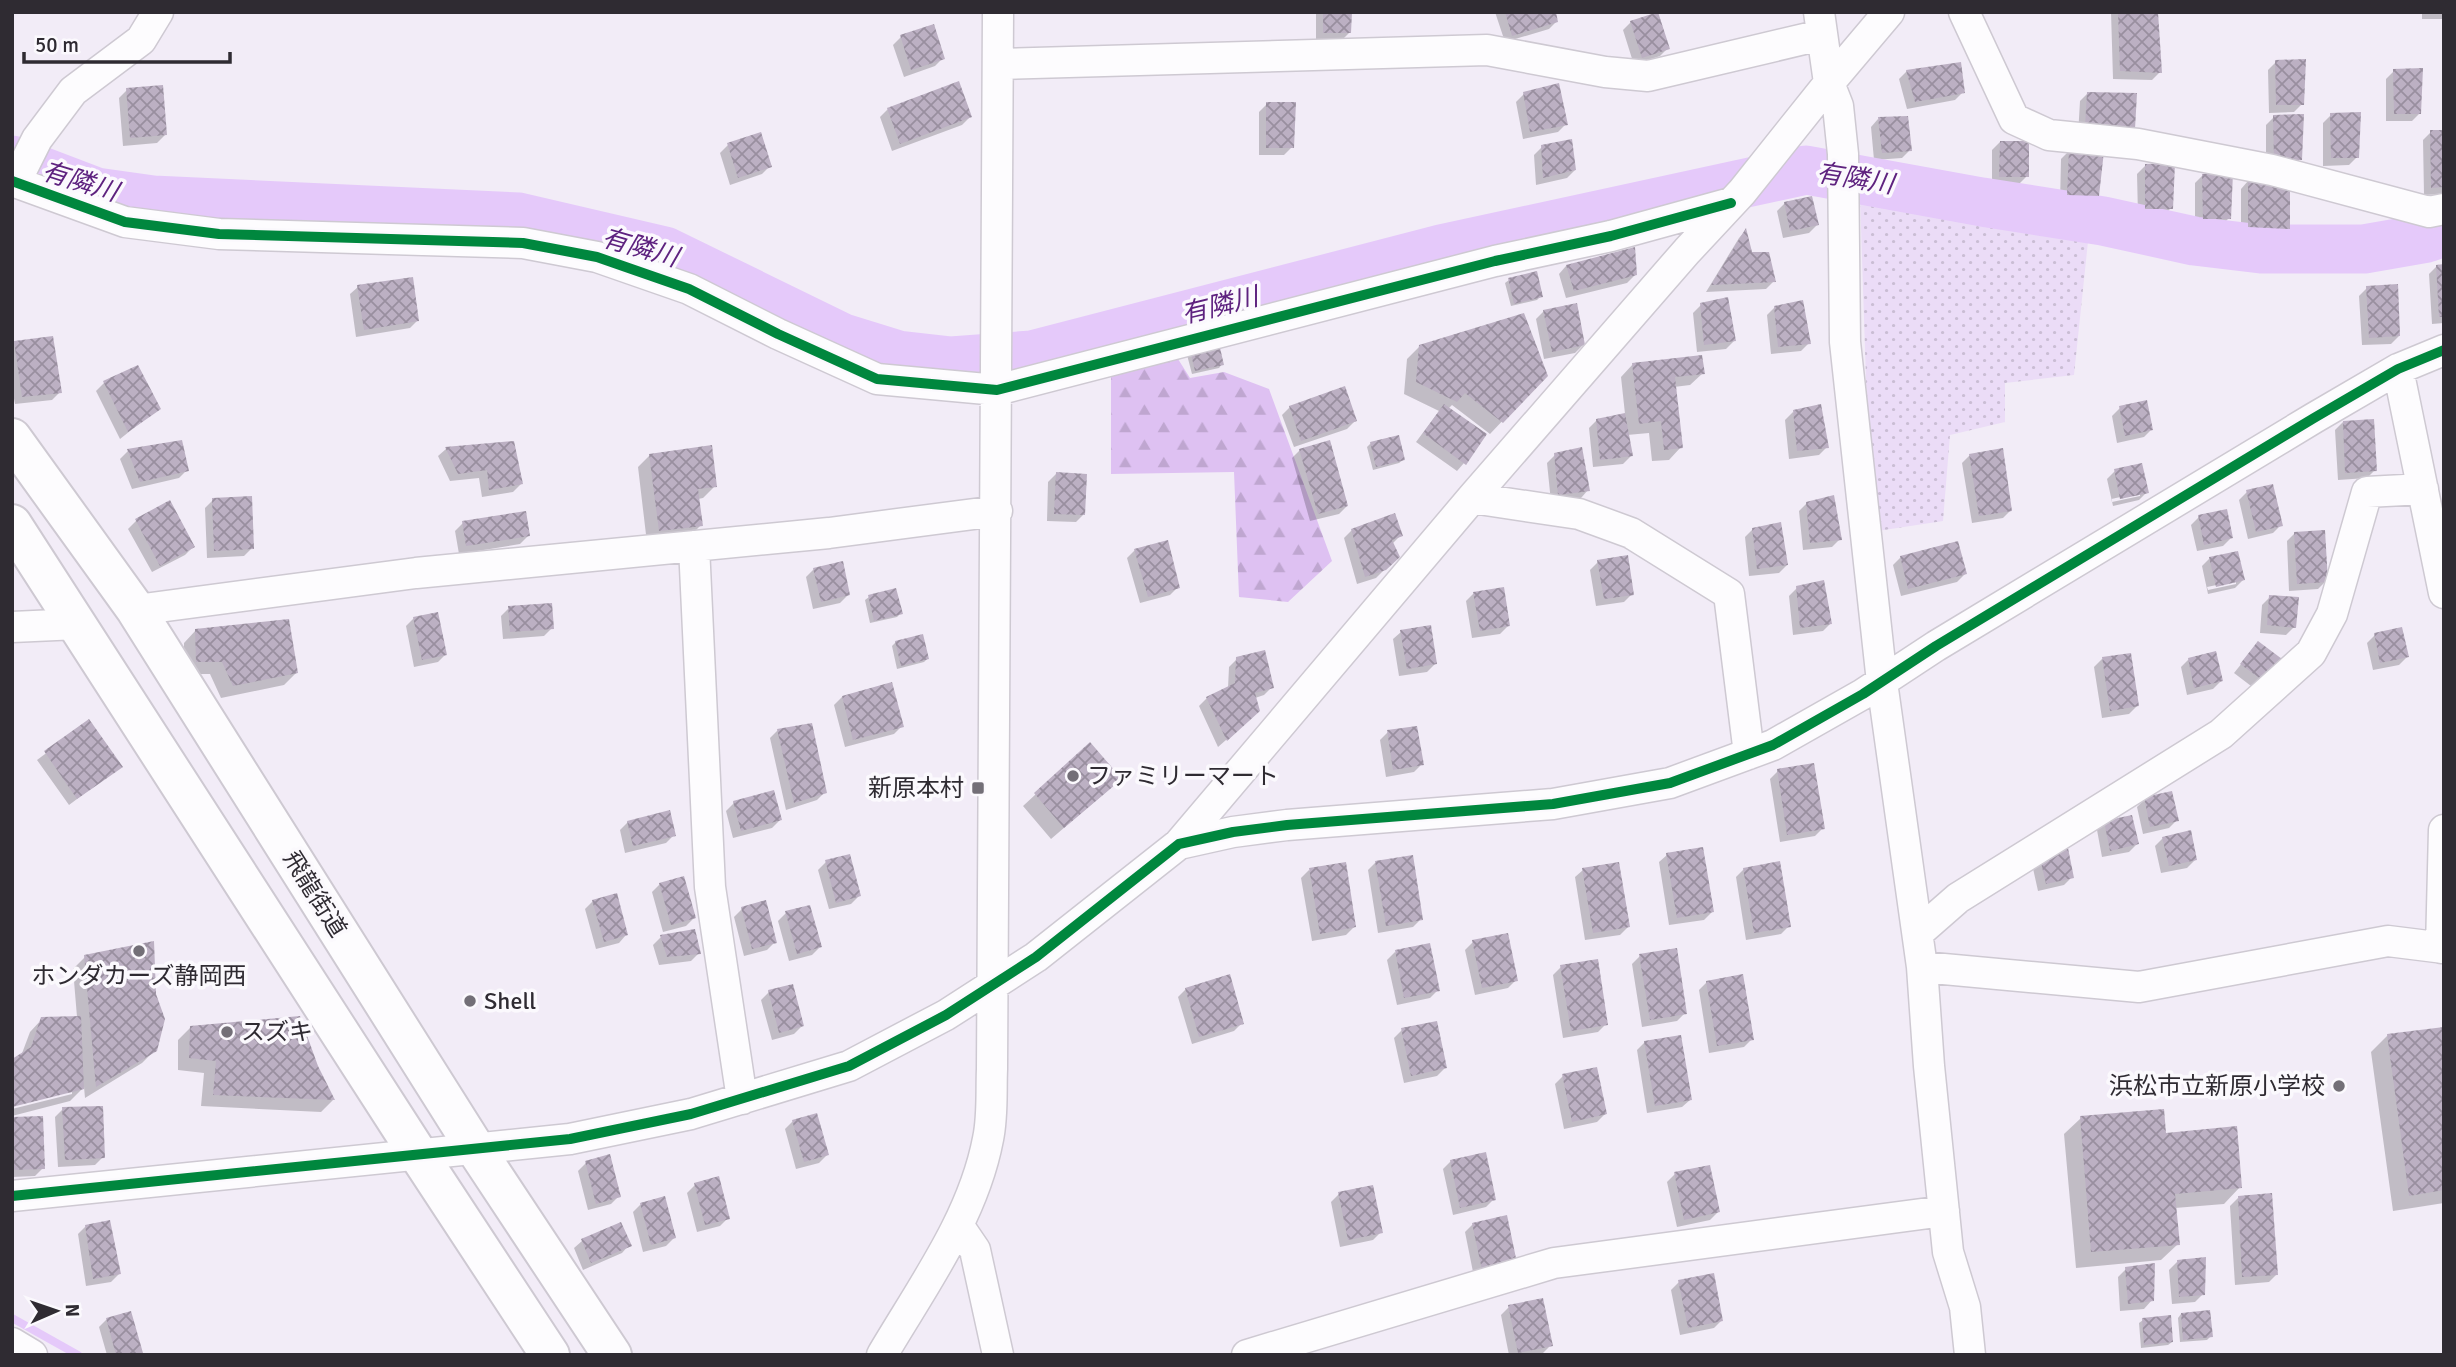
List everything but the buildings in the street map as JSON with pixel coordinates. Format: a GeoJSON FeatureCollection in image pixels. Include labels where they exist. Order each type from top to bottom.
{"type":"FeatureCollection","features":[{"type":"Feature","properties":{"kind":"highway","name":"飛龍街道"},"geometry":{"type":"LineString","coordinates":[[12,438],[136,610],[475,1148],[612,1355]]}},
{"type":"Feature","properties":{"kind":"highway"},"geometry":{"type":"LineString","coordinates":[[12,524],[550,1355]]}},
{"type":"Feature","properties":{"kind":"street"},"geometry":{"type":"LineString","coordinates":[[158,12],[141,40],[74,91],[37,139],[14,178],[125,222],[206,233],[523,243],[597,257],[690,289],[778,334],[877,379],[997,384],[1495,261],[1611,236],[1736,198]]}},
{"type":"Feature","properties":{"kind":"street"},"geometry":{"type":"LineString","coordinates":[[882,1355],[958,1225],[970,1200],[988,1138],[993,986],[998,12]]}},
{"type":"Feature","properties":{"kind":"street"},"geometry":{"type":"LineString","coordinates":[[12,1196],[570,1139],[617,1130],[691,1114],[849,1066],[946,1015],[993,986],[1035,957],[1180,844],[1472,498],[1769,160],[1889,12]]}},
{"type":"Feature","properties":{"kind":"street"},"geometry":{"type":"LineString","coordinates":[[1964,12],[2014,118],[2049,135],[2137,144],[2272,170],[2429,212],[2444,209]]}},
{"type":"Feature","properties":{"kind":"street"},"geometry":{"type":"LineString","coordinates":[[998,64],[1487,50],[1605,72],[1648,76],[1820,24],[1829,83],[1838,106],[1843,154],[1845,342],[1882,682],[1923,967],[1929,1066],[1948,1252],[1965,1307],[1970,1355]]}},
{"type":"Feature","properties":{"kind":"street"},"geometry":{"type":"LineString","coordinates":[[1180,844],[1233,832],[1287,825],[1553,804],[1670,783],[1773,745],[1882,682],[1936,646],[2398,369],[2444,350]]}},
{"type":"Feature","properties":{"kind":"street"},"geometry":{"type":"LineString","coordinates":[[2398,369],[2444,593]]}},
{"type":"Feature","properties":{"kind":"street"},"geometry":{"type":"LineString","coordinates":[[1918,933],[1958,898],[2221,734],[2311,653],[2332,614],[2367,492],[2423,489]]}},
{"type":"Feature","properties":{"kind":"street"},"geometry":{"type":"LineString","coordinates":[[1472,498],[1579,514],[1631,533],[1729,594],[1749,754]]}},
{"type":"Feature","properties":{"kind":"street"},"geometry":{"type":"LineString","coordinates":[[136,610],[416,573],[828,533],[997,511]]}},
{"type":"Feature","properties":{"kind":"street"},"geometry":{"type":"LineString","coordinates":[[694,546],[710,887],[742,1099]]}},
{"type":"Feature","properties":{"kind":"street"},"geometry":{"type":"LineString","coordinates":[[12,627],[78,624]]}},
{"type":"Feature","properties":{"kind":"street"},"geometry":{"type":"LineString","coordinates":[[1923,967],[2139,987],[2388,941],[2443,948],[2444,830]]}},
{"type":"Feature","properties":{"kind":"street"},"geometry":{"type":"LineString","coordinates":[[1247,1355],[1554,1263],[1944,1211]]}},
{"type":"Feature","properties":{"kind":"street"},"geometry":{"type":"LineString","coordinates":[[958,1225],[975,1250],[998,1355]]}},
{"type":"Feature","properties":{"kind":"street"},"geometry":{"type":"LineString","coordinates":[[12,1343],[32,1355]]}},
{"type":"Feature","properties":{"kind":"shaded area"},"geometry":{"type":"Polygon","coordinates":[[[1860,196],[2089,232],[2074,375],[2005,383],[2005,422],[1950,435],[1943,521],[1871,532],[1860,196]]]}},
{"type":"Feature","properties":{"kind":"green space"},"geometry":{"type":"Polygon","coordinates":[[[1178,359],[1190,378],[1224,372],[1269,389],[1332,561],[1288,602],[1239,597],[1234,472],[1111,474],[1111,372],[1178,359]]]}},
{"type":"Feature","properties":{"kind":"waterway","name":"有隣川"},"geometry":{"type":"LineString","coordinates":[[12,160],[96,192],[153,200],[519,217],[665,251],[843,338],[898,355],[951,361],[1032,355],[1441,249],[1806,170],[2103,221],[2194,241],[2261,249],[2364,249],[2427,238],[2444,232]]}},
{"type":"Feature","properties":{"kind":"waterway"},"geometry":{"type":"LineString","coordinates":[[12,1318],[78,1355]]}},
{"type":"Feature","properties":{"kind":"cycle path"},"geometry":{"type":"LineString","coordinates":[[12,181],[125,222],[219,234],[523,243],[597,257],[689,289],[778,334],[877,379],[997,390],[1495,261],[1611,236],[1731,203]]}},
{"type":"Feature","properties":{"kind":"cycle path"},"geometry":{"type":"LineString","coordinates":[[12,1196],[570,1139],[691,1114],[849,1066],[946,1015],[1036,957],[1179,844],[1233,832],[1287,825],[1553,804],[1670,783],[1773,745],[1863,694],[1936,646],[2314,418],[2398,369],[2444,350]]}},
{"type":"Feature","properties":{"kind":"place","name":"ファミリーマート"},"geometry":{"type":"Point","coordinates":[1073,776]}},
{"type":"Feature","properties":{"kind":"place","name":"新原本村"},"geometry":{"type":"Point","coordinates":[978,788]}},
{"type":"Feature","properties":{"kind":"place","name":"ホンダカーズ静岡西"},"geometry":{"type":"Point","coordinates":[139,951]}},
{"type":"Feature","properties":{"kind":"place","name":"Shell"},"geometry":{"type":"Point","coordinates":[470,1001]}},
{"type":"Feature","properties":{"kind":"place","name":"スズキ"},"geometry":{"type":"Point","coordinates":[227,1032]}},
{"type":"Feature","properties":{"kind":"place","name":"浜松市立新原小学校"},"geometry":{"type":"Point","coordinates":[2339,1086]}}]}
